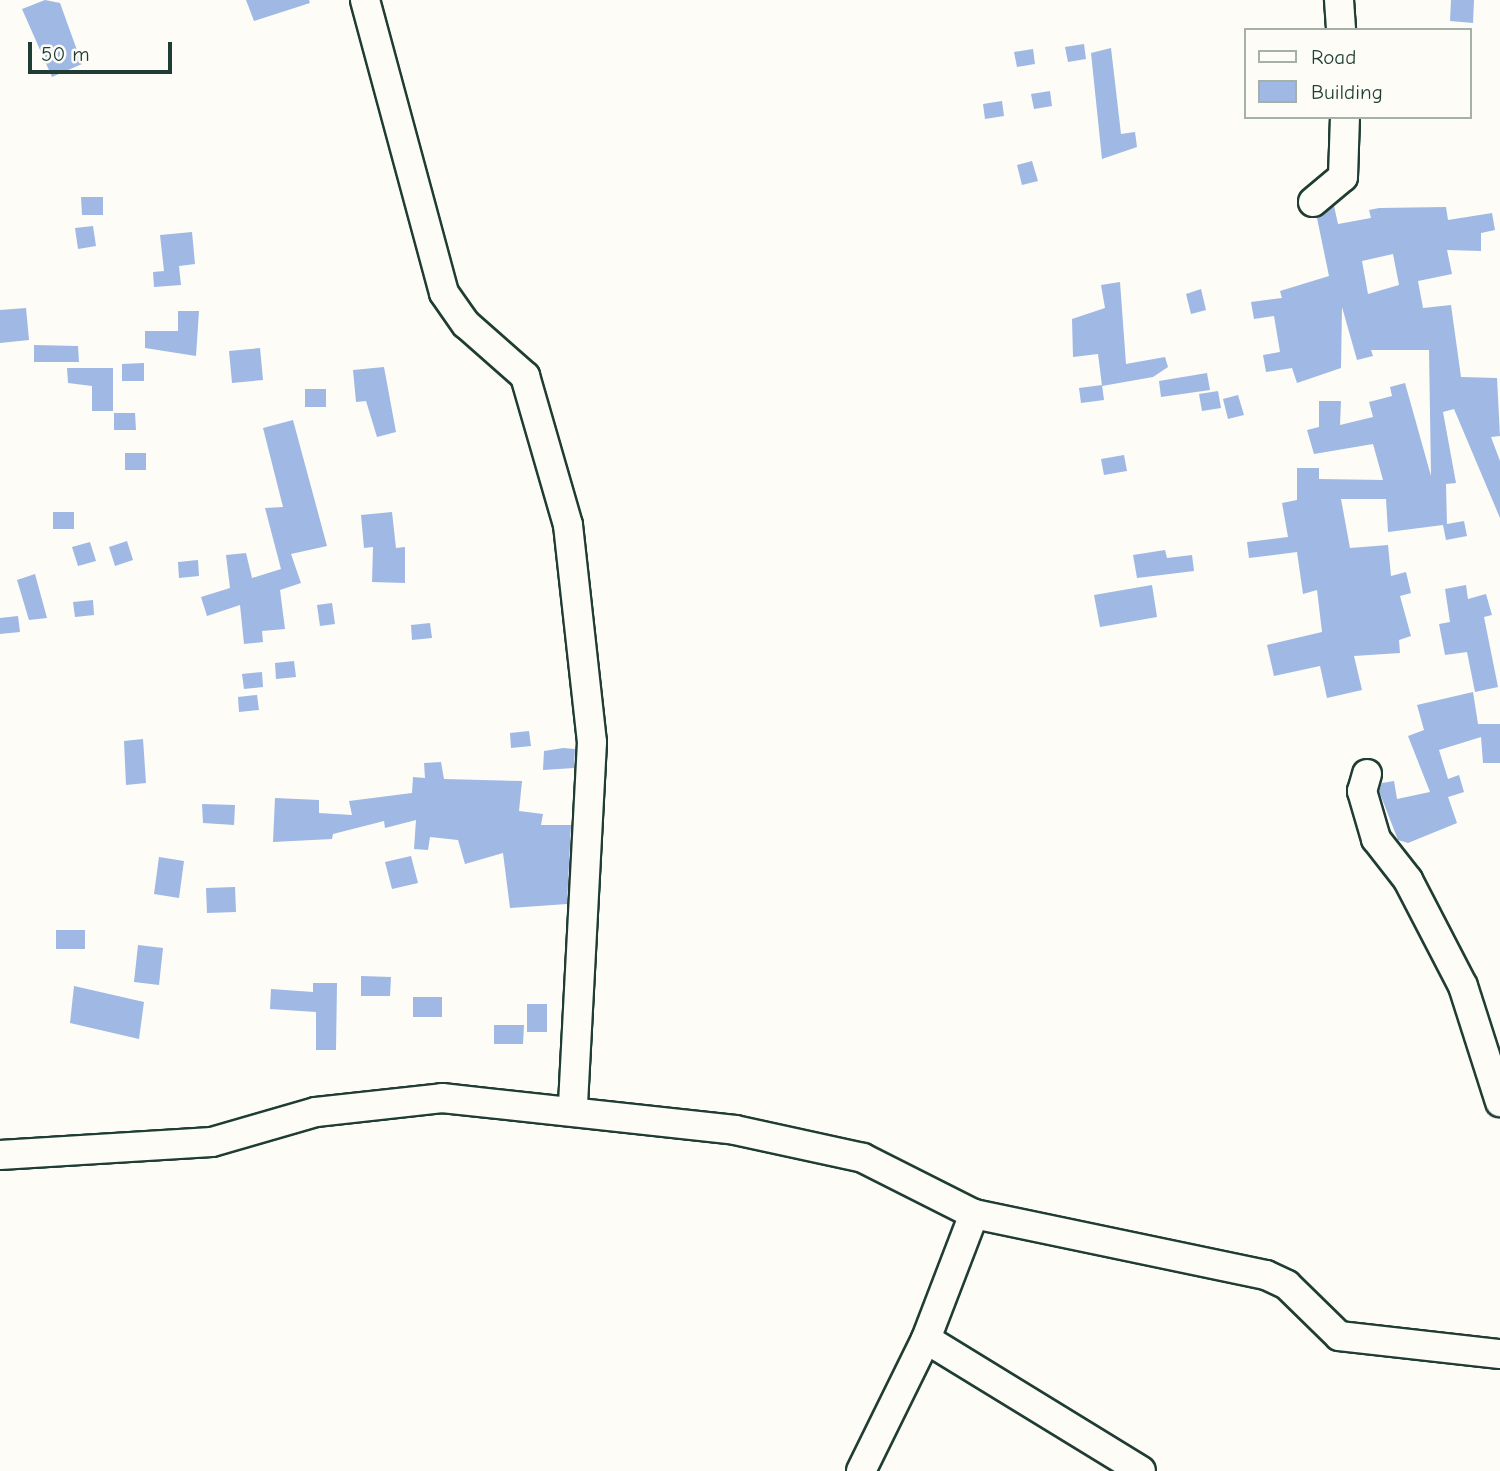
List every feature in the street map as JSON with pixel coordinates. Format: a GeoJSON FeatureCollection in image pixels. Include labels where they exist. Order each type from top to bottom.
{"type":"FeatureCollection","features":[{"type":"Feature","properties":{"kind":"street"},"geometry":{"type":"LineString","coordinates":[[365,0],[444,293],[466,324],[525,376],[568,525],[592,742],[573,1109]]}},
{"type":"Feature","properties":{"kind":"street"},"geometry":{"type":"LineString","coordinates":[[1339,0],[1341,28]]}},
{"type":"Feature","properties":{"kind":"street"},"geometry":{"type":"LineString","coordinates":[[1313,202],[1343,177],[1345,119]]}},
{"type":"Feature","properties":{"kind":"street"},"geometry":{"type":"LineString","coordinates":[[1367,774],[1362,791],[1376,839],[1408,880],[1463,986],[1500,1102]]}},
{"type":"Feature","properties":{"kind":"street"},"geometry":{"type":"LineString","coordinates":[[0,1155],[212,1142],[316,1112],[442,1098],[573,1109],[734,1130],[863,1158],[974,1214],[1266,1275],[1287,1285],[1339,1336],[1500,1354]]}},
{"type":"Feature","properties":{"kind":"street"},"geometry":{"type":"LineString","coordinates":[[861,1471],[926,1339],[974,1214]]}},
{"type":"Feature","properties":{"kind":"street"},"geometry":{"type":"LineString","coordinates":[[926,1339],[1141,1471]]}},
{"type":"Feature","properties":{"kind":"building"},"geometry":{"type":"Polygon","coordinates":[[[45,0],[60,3],[82,64],[52,77],[22,9],[45,0]]]}},
{"type":"Feature","properties":{"kind":"building"},"geometry":{"type":"Polygon","coordinates":[[[246,0],[309,0],[310,3],[254,21],[246,0]]]}},
{"type":"Feature","properties":{"kind":"building"},"geometry":{"type":"Polygon","coordinates":[[[1451,0],[1474,0],[1473,23],[1450,21],[1451,0]]]}},
{"type":"Feature","properties":{"kind":"building"},"geometry":{"type":"Polygon","coordinates":[[[1084,44],[1086,59],[1068,62],[1065,47],[1084,44]]]}},
{"type":"Feature","properties":{"kind":"building"},"geometry":{"type":"Polygon","coordinates":[[[1111,48],[1121,134],[1135,132],[1137,147],[1102,159],[1091,53],[1111,48]]]}},
{"type":"Feature","properties":{"kind":"building"},"geometry":{"type":"Polygon","coordinates":[[[1033,49],[1035,64],[1017,67],[1014,52],[1033,49]]]}},
{"type":"Feature","properties":{"kind":"building"},"geometry":{"type":"Polygon","coordinates":[[[1050,91],[1052,106],[1034,109],[1031,94],[1050,91]]]}},
{"type":"Feature","properties":{"kind":"building"},"geometry":{"type":"Polygon","coordinates":[[[1002,101],[1004,116],[985,119],[983,104],[1002,101]]]}},
{"type":"Feature","properties":{"kind":"building"},"geometry":{"type":"Polygon","coordinates":[[[1032,161],[1038,181],[1022,185],[1017,165],[1032,161]]]}},
{"type":"Feature","properties":{"kind":"building"},"geometry":{"type":"Polygon","coordinates":[[[81,197],[103,197],[103,215],[82,215],[81,197]]]}},
{"type":"Feature","properties":{"kind":"building"},"geometry":{"type":"Polygon","coordinates":[[[1334,206],[1338,224],[1371,218],[1369,210],[1379,208],[1446,207],[1448,220],[1492,213],[1495,230],[1481,233],[1481,251],[1447,250],[1452,274],[1418,281],[1423,308],[1451,305],[1461,377],[1497,378],[1500,436],[1491,437],[1500,461],[1500,518],[1454,409],[1443,412],[1456,483],[1446,484],[1447,524],[1464,521],[1467,536],[1446,540],[1443,525],[1388,532],[1386,499],[1341,499],[1350,548],[1388,545],[1391,576],[1406,572],[1411,593],[1400,596],[1411,636],[1399,640],[1400,653],[1354,656],[1362,690],[1327,698],[1320,666],[1274,676],[1267,645],[1322,632],[1317,590],[1303,594],[1297,552],[1249,558],[1247,542],[1288,537],[1282,503],[1297,500],[1297,468],[1319,468],[1319,479],[1383,480],[1373,444],[1314,454],[1307,430],[1319,427],[1319,401],[1341,401],[1340,425],[1373,417],[1369,402],[1392,396],[1390,387],[1405,383],[1431,476],[1429,350],[1371,350],[1373,356],[1357,360],[1342,307],[1341,368],[1297,383],[1292,368],[1266,372],[1263,355],[1280,352],[1274,316],[1254,319],[1251,302],[1282,298],[1280,291],[1329,276],[1317,218],[1334,206]],[[1393,254],[1362,261],[1368,294],[1399,285],[1393,254]]]}},
{"type":"Feature","properties":{"kind":"building"},"geometry":{"type":"Polygon","coordinates":[[[93,226],[96,246],[78,249],[75,228],[93,226]]]}},
{"type":"Feature","properties":{"kind":"building"},"geometry":{"type":"Polygon","coordinates":[[[192,232],[195,264],[179,266],[181,285],[154,287],[153,272],[164,271],[160,235],[192,232]]]}},
{"type":"Feature","properties":{"kind":"building"},"geometry":{"type":"Polygon","coordinates":[[[1120,282],[1126,364],[1165,357],[1168,367],[1153,377],[1102,386],[1098,354],[1073,357],[1072,319],[1105,308],[1101,285],[1120,282]]]}},
{"type":"Feature","properties":{"kind":"building"},"geometry":{"type":"Polygon","coordinates":[[[1201,289],[1206,310],[1191,314],[1186,294],[1201,289]]]}},
{"type":"Feature","properties":{"kind":"building"},"geometry":{"type":"Polygon","coordinates":[[[26,308],[29,340],[0,343],[0,310],[26,308]]]}},
{"type":"Feature","properties":{"kind":"building"},"geometry":{"type":"Polygon","coordinates":[[[178,311],[199,311],[196,356],[145,348],[145,331],[178,331],[178,311]]]}},
{"type":"Feature","properties":{"kind":"building"},"geometry":{"type":"Polygon","coordinates":[[[34,345],[78,346],[79,362],[34,362],[34,345]]]}},
{"type":"Feature","properties":{"kind":"building"},"geometry":{"type":"Polygon","coordinates":[[[260,348],[263,380],[232,383],[229,351],[260,348]]]}},
{"type":"Feature","properties":{"kind":"building"},"geometry":{"type":"Polygon","coordinates":[[[144,363],[144,381],[122,381],[122,364],[144,363]]]}},
{"type":"Feature","properties":{"kind":"building"},"geometry":{"type":"Polygon","coordinates":[[[384,367],[396,432],[377,437],[366,401],[356,402],[353,370],[384,367]]]}},
{"type":"Feature","properties":{"kind":"building"},"geometry":{"type":"Polygon","coordinates":[[[67,368],[113,368],[113,411],[92,411],[92,386],[68,383],[67,368]]]}},
{"type":"Feature","properties":{"kind":"building"},"geometry":{"type":"Polygon","coordinates":[[[1207,373],[1210,390],[1161,397],[1159,381],[1207,373]]]}},
{"type":"Feature","properties":{"kind":"building"},"geometry":{"type":"Polygon","coordinates":[[[1102,385],[1104,400],[1081,403],[1079,388],[1102,385]]]}},
{"type":"Feature","properties":{"kind":"building"},"geometry":{"type":"Polygon","coordinates":[[[305,389],[326,389],[326,407],[305,407],[305,389]]]}},
{"type":"Feature","properties":{"kind":"building"},"geometry":{"type":"Polygon","coordinates":[[[1218,391],[1221,408],[1202,411],[1199,394],[1218,391]]]}},
{"type":"Feature","properties":{"kind":"building"},"geometry":{"type":"Polygon","coordinates":[[[1238,395],[1244,415],[1228,419],[1223,399],[1238,395]]]}},
{"type":"Feature","properties":{"kind":"building"},"geometry":{"type":"Polygon","coordinates":[[[114,413],[135,413],[136,430],[114,430],[114,413]]]}},
{"type":"Feature","properties":{"kind":"building"},"geometry":{"type":"Polygon","coordinates":[[[293,420],[327,546],[291,554],[301,583],[280,590],[285,629],[262,631],[263,642],[244,644],[240,605],[207,616],[201,597],[230,588],[226,555],[246,553],[252,578],[281,569],[265,508],[283,507],[263,428],[293,420]]]}},
{"type":"Feature","properties":{"kind":"building"},"geometry":{"type":"Polygon","coordinates":[[[125,453],[146,453],[146,470],[125,470],[125,453]]]}},
{"type":"Feature","properties":{"kind":"building"},"geometry":{"type":"Polygon","coordinates":[[[1124,455],[1127,471],[1104,475],[1101,459],[1124,455]]]}},
{"type":"Feature","properties":{"kind":"building"},"geometry":{"type":"Polygon","coordinates":[[[53,512],[74,512],[74,529],[53,529],[53,512]]]}},
{"type":"Feature","properties":{"kind":"building"},"geometry":{"type":"Polygon","coordinates":[[[392,512],[396,548],[405,547],[405,583],[372,582],[373,547],[364,548],[361,515],[392,512]]]}},
{"type":"Feature","properties":{"kind":"building"},"geometry":{"type":"Polygon","coordinates":[[[127,541],[133,560],[115,566],[109,547],[127,541]]]}},
{"type":"Feature","properties":{"kind":"building"},"geometry":{"type":"Polygon","coordinates":[[[90,542],[96,561],[78,566],[72,547],[90,542]]]}},
{"type":"Feature","properties":{"kind":"building"},"geometry":{"type":"Polygon","coordinates":[[[1165,550],[1167,558],[1192,555],[1194,571],[1137,578],[1133,555],[1165,550]]]}},
{"type":"Feature","properties":{"kind":"building"},"geometry":{"type":"Polygon","coordinates":[[[198,560],[199,576],[179,578],[178,562],[198,560]]]}},
{"type":"Feature","properties":{"kind":"building"},"geometry":{"type":"Polygon","coordinates":[[[35,574],[47,618],[29,620],[17,580],[35,574]]]}},
{"type":"Feature","properties":{"kind":"building"},"geometry":{"type":"Polygon","coordinates":[[[1152,585],[1157,617],[1100,627],[1094,595],[1152,585]]]}},
{"type":"Feature","properties":{"kind":"building"},"geometry":{"type":"Polygon","coordinates":[[[1466,585],[1468,599],[1486,594],[1492,615],[1484,617],[1498,687],[1475,692],[1467,652],[1445,655],[1439,624],[1450,622],[1445,589],[1466,585]]]}},
{"type":"Feature","properties":{"kind":"building"},"geometry":{"type":"Polygon","coordinates":[[[93,600],[94,615],[75,617],[73,602],[93,600]]]}},
{"type":"Feature","properties":{"kind":"building"},"geometry":{"type":"Polygon","coordinates":[[[332,603],[335,624],[320,626],[317,605],[332,603]]]}},
{"type":"Feature","properties":{"kind":"building"},"geometry":{"type":"Polygon","coordinates":[[[18,616],[20,632],[0,634],[0,618],[18,616]]]}},
{"type":"Feature","properties":{"kind":"building"},"geometry":{"type":"Polygon","coordinates":[[[430,623],[432,638],[412,640],[411,625],[430,623]]]}},
{"type":"Feature","properties":{"kind":"building"},"geometry":{"type":"Polygon","coordinates":[[[294,661],[296,677],[276,679],[275,663],[294,661]]]}},
{"type":"Feature","properties":{"kind":"building"},"geometry":{"type":"Polygon","coordinates":[[[262,672],[263,687],[244,689],[242,674],[262,672]]]}},
{"type":"Feature","properties":{"kind":"building"},"geometry":{"type":"Polygon","coordinates":[[[1473,692],[1478,724],[1500,724],[1500,763],[1483,763],[1481,737],[1439,750],[1448,779],[1459,775],[1464,792],[1448,797],[1457,823],[1408,843],[1398,840],[1379,791],[1382,783],[1394,781],[1397,799],[1430,792],[1408,736],[1424,730],[1417,705],[1473,692]]]}},
{"type":"Feature","properties":{"kind":"building"},"geometry":{"type":"Polygon","coordinates":[[[257,695],[259,710],[239,712],[238,697],[257,695]]]}},
{"type":"Feature","properties":{"kind":"building"},"geometry":{"type":"Polygon","coordinates":[[[529,731],[531,746],[511,748],[510,733],[529,731]]]}},
{"type":"Feature","properties":{"kind":"building"},"geometry":{"type":"Polygon","coordinates":[[[143,739],[146,783],[126,785],[124,741],[143,739]]]}},
{"type":"Feature","properties":{"kind":"building"},"geometry":{"type":"Polygon","coordinates":[[[575,749],[574,768],[543,770],[544,751],[575,749]]]}},
{"type":"Feature","properties":{"kind":"building"},"geometry":{"type":"Polygon","coordinates":[[[441,762],[444,779],[522,781],[519,811],[543,814],[541,825],[571,825],[567,904],[510,908],[503,853],[465,864],[458,840],[430,837],[428,850],[414,849],[416,820],[385,828],[384,821],[333,834],[332,839],[273,842],[275,798],[319,800],[319,813],[352,815],[349,801],[412,793],[413,777],[425,778],[424,763],[441,762]]]}},
{"type":"Feature","properties":{"kind":"building"},"geometry":{"type":"Polygon","coordinates":[[[202,804],[235,805],[234,825],[203,823],[202,804]]]}},
{"type":"Feature","properties":{"kind":"building"},"geometry":{"type":"Polygon","coordinates":[[[411,856],[418,883],[392,889],[385,862],[411,856]]]}},
{"type":"Feature","properties":{"kind":"building"},"geometry":{"type":"Polygon","coordinates":[[[159,857],[184,861],[179,898],[154,894],[159,857]]]}},
{"type":"Feature","properties":{"kind":"building"},"geometry":{"type":"Polygon","coordinates":[[[235,887],[236,912],[207,913],[206,888],[235,887]]]}},
{"type":"Feature","properties":{"kind":"building"},"geometry":{"type":"Polygon","coordinates":[[[56,930],[85,930],[85,949],[56,949],[56,930]]]}},
{"type":"Feature","properties":{"kind":"building"},"geometry":{"type":"Polygon","coordinates":[[[138,945],[163,948],[159,985],[134,982],[138,945]]]}},
{"type":"Feature","properties":{"kind":"building"},"geometry":{"type":"Polygon","coordinates":[[[361,976],[391,977],[390,996],[361,996],[361,976]]]}},
{"type":"Feature","properties":{"kind":"building"},"geometry":{"type":"Polygon","coordinates":[[[313,983],[337,983],[336,1050],[316,1050],[316,1012],[270,1009],[271,989],[313,992],[313,983]]]}},
{"type":"Feature","properties":{"kind":"building"},"geometry":{"type":"Polygon","coordinates":[[[74,986],[144,1002],[139,1039],[70,1023],[74,986]]]}},
{"type":"Feature","properties":{"kind":"building"},"geometry":{"type":"Polygon","coordinates":[[[413,997],[442,997],[442,1017],[413,1017],[413,997]]]}},
{"type":"Feature","properties":{"kind":"building"},"geometry":{"type":"Polygon","coordinates":[[[527,1004],[547,1004],[547,1032],[527,1032],[527,1004]]]}},
{"type":"Feature","properties":{"kind":"building"},"geometry":{"type":"Polygon","coordinates":[[[494,1025],[524,1025],[523,1044],[494,1044],[494,1025]]]}}]}
